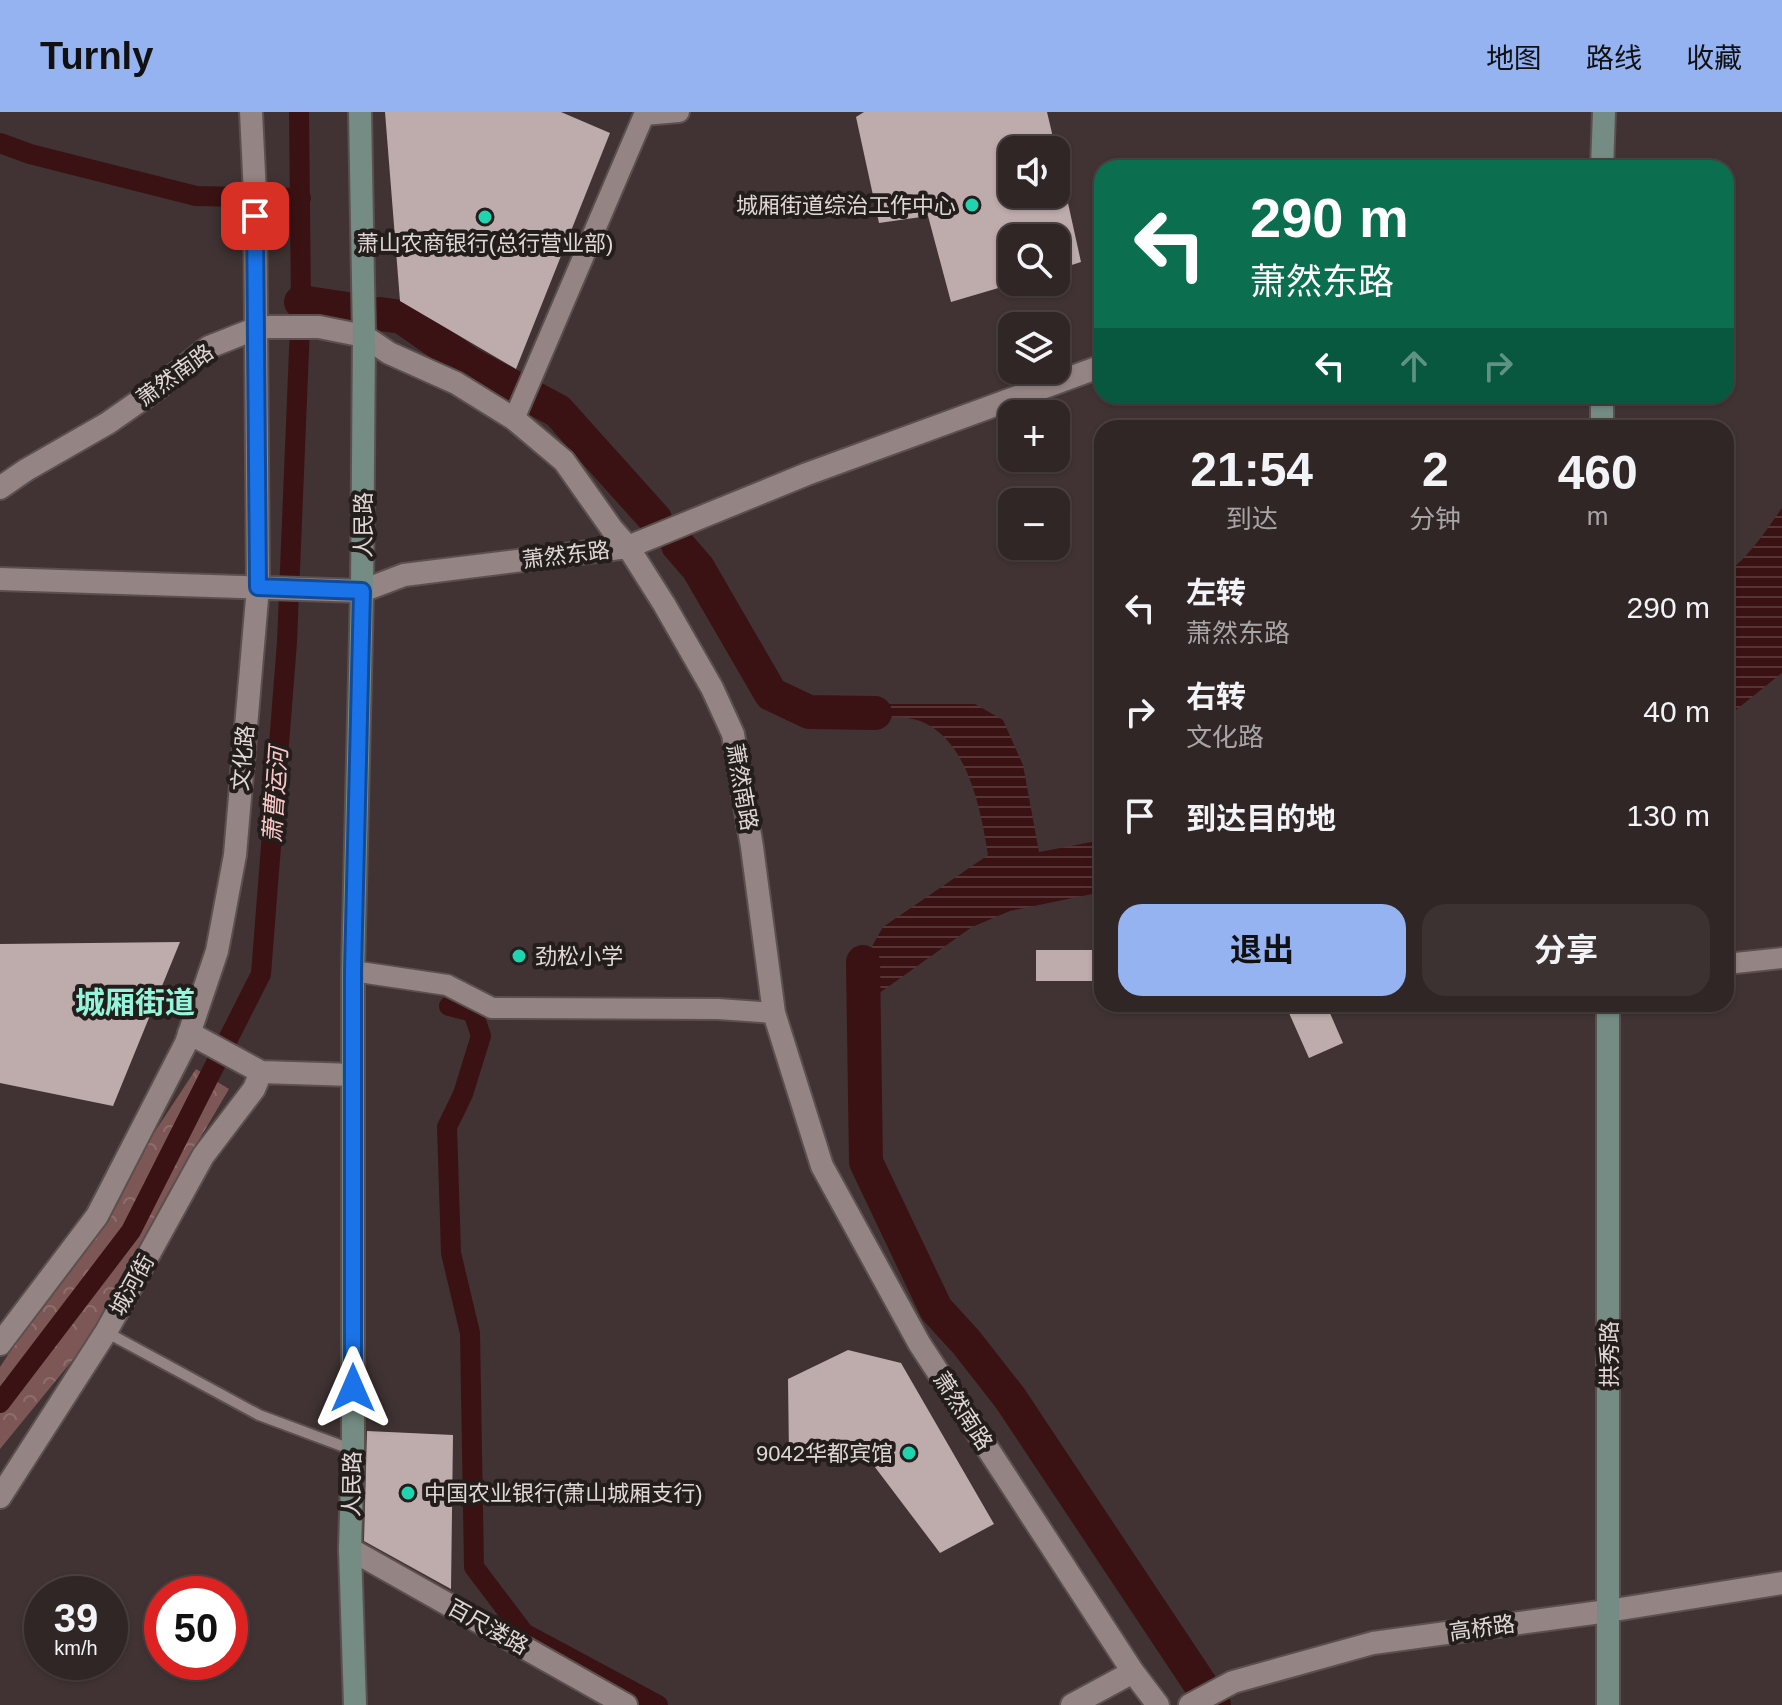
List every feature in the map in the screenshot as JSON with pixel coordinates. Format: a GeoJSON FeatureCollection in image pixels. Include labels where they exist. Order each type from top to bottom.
{"type":"FeatureCollection","features":[{"type":"Feature","properties":{"kind":"main road","name":"人民路"},"geometry":{"type":"LineString","coordinates":[[355,1705],[350,1549],[353,1450],[353,971],[362,591],[364,336],[360,112]]}},
{"type":"Feature","properties":{"kind":"main road"},"geometry":{"type":"LineString","coordinates":[[1602,160],[1604,112]]}},
{"type":"Feature","properties":{"kind":"main road","name":"拱秀路"},"geometry":{"type":"LineString","coordinates":[[1608,1012],[1608,1705]]}},
{"type":"Feature","properties":{"kind":"street","name":"文化路"},"geometry":{"type":"LineString","coordinates":[[0,1344],[97,1216],[186,1043],[217,951],[235,855],[263,587],[263,328],[251,112]]}},
{"type":"Feature","properties":{"kind":"street"},"geometry":{"type":"LineString","coordinates":[[514,419],[644,115],[679,112]]}},
{"type":"Feature","properties":{"kind":"street","name":"萧然南路"},"geometry":{"type":"LineString","coordinates":[[0,488],[108,423],[209,347],[263,328],[319,327],[364,336],[389,353],[456,383],[514,419],[564,461],[628,547],[664,604],[712,688],[733,734],[774,1013],[822,1166],[919,1343],[1133,1672],[1158,1705]]}},
{"type":"Feature","properties":{"kind":"street","name":"萧然东路"},"geometry":{"type":"LineString","coordinates":[[0,579],[362,591],[404,575],[628,547],[807,474],[1094,369]]}},
{"type":"Feature","properties":{"kind":"street"},"geometry":{"type":"LineString","coordinates":[[1734,963],[1782,958]]}},
{"type":"Feature","properties":{"kind":"street"},"geometry":{"type":"LineString","coordinates":[[353,971],[447,985],[492,1008],[718,1009],[774,1013]]}},
{"type":"Feature","properties":{"kind":"street"},"geometry":{"type":"LineString","coordinates":[[189,1033],[261,1072],[353,1075]]}},
{"type":"Feature","properties":{"kind":"street","name":"城河街"},"geometry":{"type":"LineString","coordinates":[[0,1497],[106,1332],[203,1156],[254,1089],[261,1072]]}},
{"type":"Feature","properties":{"kind":"street","name":"百尺溇路"},"geometry":{"type":"LineString","coordinates":[[350,1549],[626,1705]]}},
{"type":"Feature","properties":{"kind":"street","name":"高桥路"},"geometry":{"type":"LineString","coordinates":[[1190,1705],[1233,1682],[1373,1643],[1608,1611],[1782,1583]]}},
{"type":"Feature","properties":{"kind":"street"},"geometry":{"type":"LineString","coordinates":[[1072,1705],[1133,1672]]}},
{"type":"Feature","properties":{"kind":"lane"},"geometry":{"type":"LineString","coordinates":[[106,1332],[259,1415],[353,1450]]}},
{"type":"Feature","properties":{"kind":"green space"},"geometry":{"type":"Polygon","coordinates":[[[196,1069],[229,1089],[169,1191],[89,1340],[0,1449],[0,1367],[196,1069]]]}},
{"type":"Feature","properties":{"kind":"shaded area"},"geometry":{"type":"Polygon","coordinates":[[[1782,508],[1782,673],[1734,712],[1734,567],[1782,508]]]}},
{"type":"Feature","properties":{"kind":"shaded area"},"geometry":{"type":"Polygon","coordinates":[[[871,704],[975,704],[1003,720],[1023,765],[1039,852],[1094,842],[1094,894],[1010,911],[972,927],[864,1004],[863,962],[883,927],[988,855],[976,798],[961,760],[950,743],[920,721],[877,717],[871,704]]]}},
{"type":"Feature","properties":{"kind":"building","name":"萧山农商银行(总行营业部)"},"geometry":{"type":"Polygon","coordinates":[[[385,112],[561,112],[610,133],[516,369],[400,301],[385,112]]]}},
{"type":"Feature","properties":{"kind":"building","name":"城厢街道综治工作中心"},"geometry":{"type":"Polygon","coordinates":[[[864,112],[1047,112],[1053,136],[998,136],[998,208],[1069,208],[1081,262],[1070,266],[1070,224],[998,224],[998,288],[951,302],[928,216],[879,223],[856,117],[864,112]]]}},
{"type":"Feature","properties":{"kind":"building"},"geometry":{"type":"Polygon","coordinates":[[[180,942],[113,1106],[0,1083],[0,944],[180,942]]]}},
{"type":"Feature","properties":{"kind":"building"},"geometry":{"type":"Polygon","coordinates":[[[1036,950],[1094,950],[1094,981],[1036,981],[1036,950]]]}},
{"type":"Feature","properties":{"kind":"building"},"geometry":{"type":"Polygon","coordinates":[[[1289,1012],[1329,1012],[1343,1043],[1309,1058],[1289,1012]]]}},
{"type":"Feature","properties":{"kind":"building","name":"9042华都宾馆"},"geometry":{"type":"Polygon","coordinates":[[[848,1350],[901,1363],[994,1524],[940,1553],[862,1450],[789,1456],[788,1379],[848,1350]]]}},
{"type":"Feature","properties":{"kind":"building","name":"中国农业银行(萧山城厢支行)"},"geometry":{"type":"Polygon","coordinates":[[[367,1431],[453,1435],[451,1589],[364,1541],[367,1431]]]}},
{"type":"Feature","properties":{"kind":"waterway","name":"萧曹运河"},"geometry":{"type":"LineString","coordinates":[[0,1403],[131,1231],[261,974],[287,642],[301,302],[299,112]]}},
{"type":"Feature","properties":{"kind":"waterway"},"geometry":{"type":"LineString","coordinates":[[0,143],[30,154],[196,196],[301,198]]}},
{"type":"Feature","properties":{"kind":"waterway"},"geometry":{"type":"LineString","coordinates":[[301,302],[347,309]]}},
{"type":"Feature","properties":{"kind":"waterway"},"geometry":{"type":"LineString","coordinates":[[380,314],[402,317],[468,363],[558,411],[655,519]]}},
{"type":"Feature","properties":{"kind":"waterway"},"geometry":{"type":"LineString","coordinates":[[678,545],[698,568],[771,694],[809,712],[875,713]]}},
{"type":"Feature","properties":{"kind":"waterway"},"geometry":{"type":"LineString","coordinates":[[863,962],[866,1162],[936,1309],[1010,1398],[1214,1705]]}},
{"type":"Feature","properties":{"kind":"waterway"},"geometry":{"type":"LineString","coordinates":[[449,1006],[473,1012],[481,1036],[463,1094],[447,1127],[451,1253],[470,1333],[474,1567],[524,1633],[658,1705]]}},
{"type":"Feature","properties":{"kind":"place","name":"城厢街道综治工作中心"},"geometry":{"type":"Point","coordinates":[972,205]}},
{"type":"Feature","properties":{"kind":"place","name":"萧山农商银行(总行营业部)"},"geometry":{"type":"Point","coordinates":[485,217]}},
{"type":"Feature","properties":{"kind":"place","name":"劲松小学"},"geometry":{"type":"Point","coordinates":[519,956]}},
{"type":"Feature","properties":{"kind":"place","name":"9042华都宾馆"},"geometry":{"type":"Point","coordinates":[909,1453]}},
{"type":"Feature","properties":{"kind":"place","name":"中国农业银行(萧山城厢支行)"},"geometry":{"type":"Point","coordinates":[408,1493]}},
{"type":"Feature","properties":{"kind":"district","name":"城厢街道"},"geometry":{"type":"Point","coordinates":[135,1002]}},
{"type":"Feature","properties":{"kind":"route"},"geometry":{"type":"LineString","coordinates":[[255,216],[258,587],[362,591],[353,971],[353,1388]]}}]}
